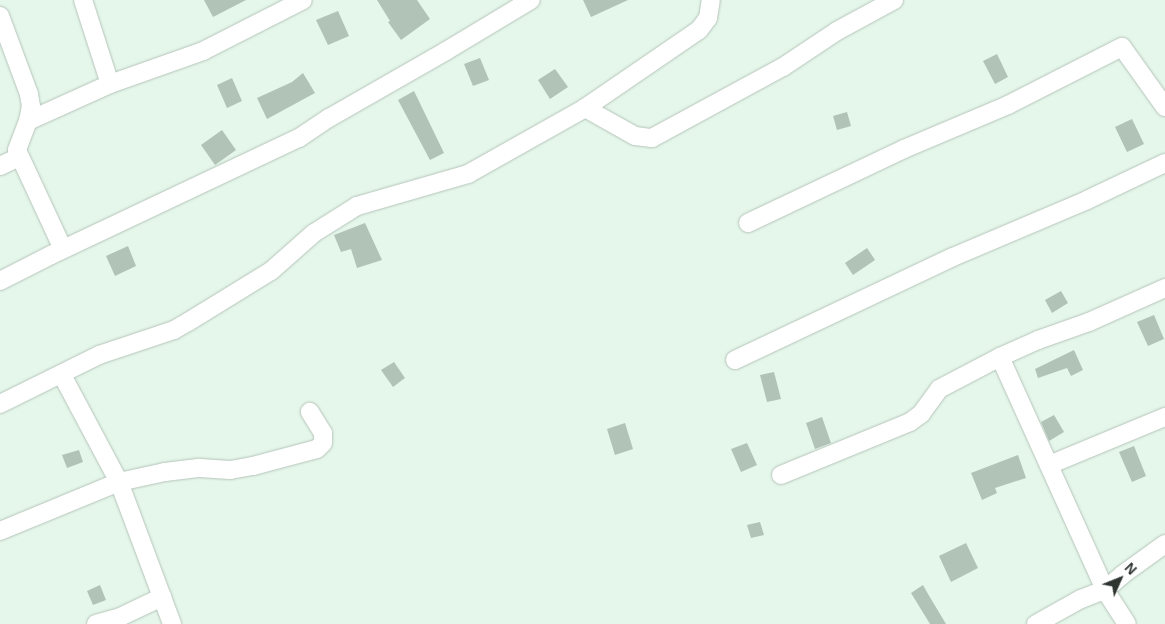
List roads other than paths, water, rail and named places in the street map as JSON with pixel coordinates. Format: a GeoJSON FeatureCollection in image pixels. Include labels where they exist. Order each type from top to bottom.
{"type":"FeatureCollection","features":[{"type":"Feature","properties":{"kind":"street"},"geometry":{"type":"LineString","coordinates":[[83,0],[110,84]]}},
{"type":"Feature","properties":{"kind":"street"},"geometry":{"type":"LineString","coordinates":[[28,121],[110,84],[203,50],[303,0]]}},
{"type":"Feature","properties":{"kind":"street"},"geometry":{"type":"LineString","coordinates":[[0,281],[63,249],[299,138],[329,118],[531,0]]}},
{"type":"Feature","properties":{"kind":"street"},"geometry":{"type":"LineString","coordinates":[[0,404],[62,375],[99,355],[174,330],[271,270],[325,225],[358,206],[468,174],[585,108],[699,30],[708,18],[711,0]]}},
{"type":"Feature","properties":{"kind":"street"},"geometry":{"type":"LineString","coordinates":[[585,108],[635,136],[652,138],[783,67],[838,31],[894,0]]}},
{"type":"Feature","properties":{"kind":"street"},"geometry":{"type":"LineString","coordinates":[[0,16],[4,38],[29,94],[28,121],[18,143],[17,150],[63,249]]}},
{"type":"Feature","properties":{"kind":"street"},"geometry":{"type":"LineString","coordinates":[[748,223],[904,149],[1008,105],[1122,47],[1146,84],[1165,107]]}},
{"type":"Feature","properties":{"kind":"street"},"geometry":{"type":"LineString","coordinates":[[0,166],[19,157]]}},
{"type":"Feature","properties":{"kind":"street"},"geometry":{"type":"LineString","coordinates":[[735,360],[953,257],[1087,200],[1165,163]]}},
{"type":"Feature","properties":{"kind":"street"},"geometry":{"type":"LineString","coordinates":[[781,475],[910,422],[921,414],[939,389],[1000,357],[1038,340],[1089,322],[1165,288]]}},
{"type":"Feature","properties":{"kind":"street"},"geometry":{"type":"LineString","coordinates":[[1000,357],[1105,590],[1127,624]]}},
{"type":"Feature","properties":{"kind":"street"},"geometry":{"type":"LineString","coordinates":[[62,375],[119,482],[172,624]]}},
{"type":"Feature","properties":{"kind":"street"},"geometry":{"type":"LineString","coordinates":[[0,531],[119,482],[165,472],[200,468],[230,470],[253,466],[317,449],[323,443],[323,433],[310,412]]}},
{"type":"Feature","properties":{"kind":"street"},"geometry":{"type":"LineString","coordinates":[[1049,465],[1165,417]]}},
{"type":"Feature","properties":{"kind":"street"},"geometry":{"type":"LineString","coordinates":[[1043,622],[1081,599],[1105,590],[1122,575],[1165,544]]}},
{"type":"Feature","properties":{"kind":"street"},"geometry":{"type":"LineString","coordinates":[[96,624],[120,617],[162,597]]}}]}
